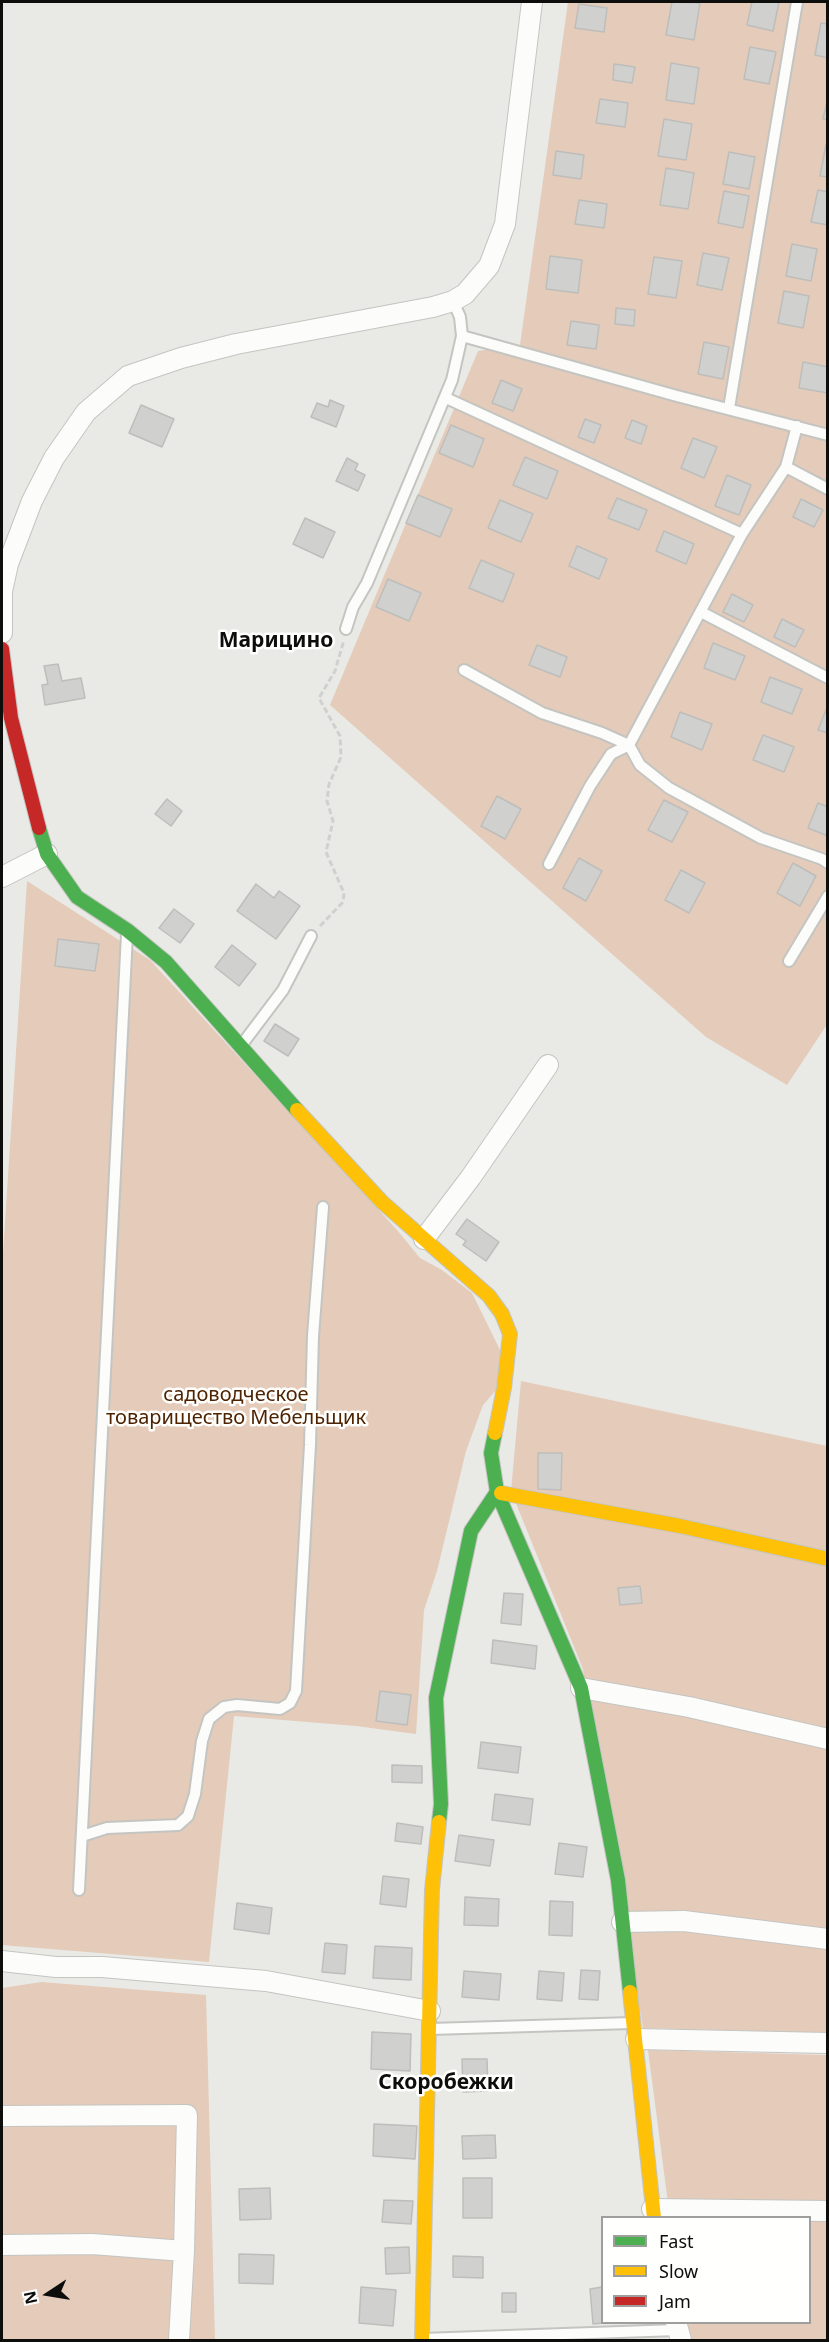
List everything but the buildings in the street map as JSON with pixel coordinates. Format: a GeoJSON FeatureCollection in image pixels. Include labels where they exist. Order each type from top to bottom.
{"type":"FeatureCollection","features":[{"type":"Feature","properties":{"kind":"street"},"geometry":{"type":"LineString","coordinates":[[2,633],[2,591],[5,565],[32,501],[54,458],[86,412],[128,376],[181,358],[236,344],[422,309],[453,301],[465,294],[489,266],[505,224],[532,2]]}},
{"type":"Feature","properties":{"kind":"street"},"geometry":{"type":"LineString","coordinates":[[2,649],[11,718],[35,818],[47,854],[77,897],[127,930],[166,962],[240,1047],[382,1202],[489,1296],[502,1314],[510,1334],[504,1388],[491,1453],[497,1492],[581,1688],[618,1880],[653,2213],[828,2211]]}},
{"type":"Feature","properties":{"kind":"street"},"geometry":{"type":"LineString","coordinates":[[2,877],[47,854]]}},
{"type":"Feature","properties":{"kind":"street"},"geometry":{"type":"LineString","coordinates":[[424,1239],[471,1177],[548,1065]]}},
{"type":"Feature","properties":{"kind":"street"},"geometry":{"type":"LineString","coordinates":[[497,1492],[680,1526],[828,1559]]}},
{"type":"Feature","properties":{"kind":"street"},"geometry":{"type":"LineString","coordinates":[[422,2340],[432,1890],[441,1804],[436,1698],[471,1531],[497,1492]]}},
{"type":"Feature","properties":{"kind":"street"},"geometry":{"type":"LineString","coordinates":[[581,1688],[689,1707],[828,1738]]}},
{"type":"Feature","properties":{"kind":"street"},"geometry":{"type":"LineString","coordinates":[[622,1922],[684,1921],[828,1939]]}},
{"type":"Feature","properties":{"kind":"street"},"geometry":{"type":"LineString","coordinates":[[2,1961],[56,1967],[102,1967],[266,1981],[430,2020]]}},
{"type":"Feature","properties":{"kind":"street"},"geometry":{"type":"LineString","coordinates":[[634,2031],[828,2043]]}},
{"type":"Feature","properties":{"kind":"street"},"geometry":{"type":"LineString","coordinates":[[2,2116],[187,2115],[184,2251],[179,2340]]}},
{"type":"Feature","properties":{"kind":"street"},"geometry":{"type":"LineString","coordinates":[[2,2245],[92,2244],[184,2251]]}},
{"type":"Feature","properties":{"kind":"lane"},"geometry":{"type":"LineString","coordinates":[[729,408],[797,2]]}},
{"type":"Feature","properties":{"kind":"lane"},"geometry":{"type":"LineString","coordinates":[[346,629],[353,607],[367,584],[446,398],[459,357],[462,336],[460,317],[453,301]]}},
{"type":"Feature","properties":{"kind":"lane"},"geometry":{"type":"LineString","coordinates":[[462,336],[676,396],[828,435]]}},
{"type":"Feature","properties":{"kind":"lane"},"geometry":{"type":"LineString","coordinates":[[446,398],[742,534]]}},
{"type":"Feature","properties":{"kind":"lane"},"geometry":{"type":"LineString","coordinates":[[549,864],[590,786],[611,754],[629,746],[742,534],[786,467],[797,426]]}},
{"type":"Feature","properties":{"kind":"lane"},"geometry":{"type":"LineString","coordinates":[[786,467],[828,489]]}},
{"type":"Feature","properties":{"kind":"lane"},"geometry":{"type":"LineString","coordinates":[[701,612],[828,678]]}},
{"type":"Feature","properties":{"kind":"lane"},"geometry":{"type":"LineString","coordinates":[[464,670],[542,713],[602,733],[629,746],[640,765],[669,788],[762,838],[828,863]]}},
{"type":"Feature","properties":{"kind":"lane"},"geometry":{"type":"LineString","coordinates":[[789,961],[828,896]]}},
{"type":"Feature","properties":{"kind":"lane"},"geometry":{"type":"LineString","coordinates":[[79,1890],[127,930]]}},
{"type":"Feature","properties":{"kind":"lane"},"geometry":{"type":"LineString","coordinates":[[240,1047],[283,990],[311,936]]}},
{"type":"Feature","properties":{"kind":"lane"},"geometry":{"type":"LineString","coordinates":[[82,1836],[107,1828],[178,1825],[188,1816],[195,1794],[201,1751],[209,1719],[224,1707],[237,1705],[280,1709],[290,1703],[296,1690],[310,1445],[313,1336],[323,1207]]}},
{"type":"Feature","properties":{"kind":"lane"},"geometry":{"type":"LineString","coordinates":[[430,2020],[634,2031]]}},
{"type":"Feature","properties":{"kind":"lane"},"geometry":{"type":"LineString","coordinates":[[422,2340],[678,2331]]}},
{"type":"Feature","properties":{"kind":"path"},"geometry":{"type":"LineString","coordinates":[[311,936],[344,902],[344,893],[326,852],[333,820],[327,801],[329,784],[341,757],[340,736],[319,698],[334,671],[346,629]]}},
{"type":"Feature","properties":{"kind":"green space"},"geometry":{"type":"Polygon","coordinates":[[[568,2],[827,2],[828,1023],[787,1085],[706,1037],[330,705],[478,351],[520,345],[568,2]]]}},
{"type":"Feature","properties":{"kind":"green space","name":"садоводческое товарищество Мебельщик"},"geometry":{"type":"Polygon","coordinates":[[[27,881],[150,960],[420,1258],[442,1270],[472,1293],[501,1352],[496,1390],[483,1405],[466,1451],[437,1571],[424,1610],[416,1734],[356,1726],[234,1716],[209,1962],[2,1945],[2,1269],[27,881]]]}},
{"type":"Feature","properties":{"kind":"green space"},"geometry":{"type":"Polygon","coordinates":[[[521,1381],[827,1446],[827,2033],[643,2028],[583,1669],[511,1491],[521,1381]]]}},
{"type":"Feature","properties":{"kind":"green space"},"geometry":{"type":"Polygon","coordinates":[[[41,1982],[206,1995],[215,2340],[2,2340],[2,1988],[41,1982]]]}},
{"type":"Feature","properties":{"kind":"green space"},"geometry":{"type":"Polygon","coordinates":[[[648,2050],[827,2055],[827,2204],[668,2203],[648,2050]]]}},
{"type":"Feature","properties":{"kind":"green space"},"geometry":{"type":"Polygon","coordinates":[[[827,2216],[827,2340],[689,2340],[686,2324],[811,2324],[811,2218],[827,2216]]]}},
{"type":"Feature","properties":{"kind":"traffic: fast"},"geometry":{"type":"LineString","coordinates":[[39,828],[47,854],[77,897],[127,930],[166,962],[297,1110]]}},
{"type":"Feature","properties":{"kind":"traffic: fast"},"geometry":{"type":"LineString","coordinates":[[495,1433],[491,1453],[497,1492],[581,1688],[618,1880],[630,1992]]}},
{"type":"Feature","properties":{"kind":"traffic: fast"},"geometry":{"type":"LineString","coordinates":[[439,1822],[441,1804],[436,1698],[471,1531],[497,1492],[501,1493]]}},
{"type":"Feature","properties":{"kind":"traffic: slow"},"geometry":{"type":"LineString","coordinates":[[297,1110],[382,1202],[489,1296],[502,1314],[510,1334],[504,1388],[495,1433]]}},
{"type":"Feature","properties":{"kind":"traffic: slow"},"geometry":{"type":"LineString","coordinates":[[501,1493],[680,1526],[828,1559]]}},
{"type":"Feature","properties":{"kind":"traffic: slow"},"geometry":{"type":"LineString","coordinates":[[422,2340],[432,1890],[439,1822]]}},
{"type":"Feature","properties":{"kind":"traffic: slow"},"geometry":{"type":"LineString","coordinates":[[630,1992],[654,2216]]}},
{"type":"Feature","properties":{"kind":"traffic: jam"},"geometry":{"type":"LineString","coordinates":[[2,649],[11,718],[39,828]]}},
{"type":"Feature","properties":{"kind":"district","name":"Марицино"},"geometry":{"type":"Point","coordinates":[276,641]}},
{"type":"Feature","properties":{"kind":"district","name":"Скоробежки"},"geometry":{"type":"Point","coordinates":[446,2083]}}]}
